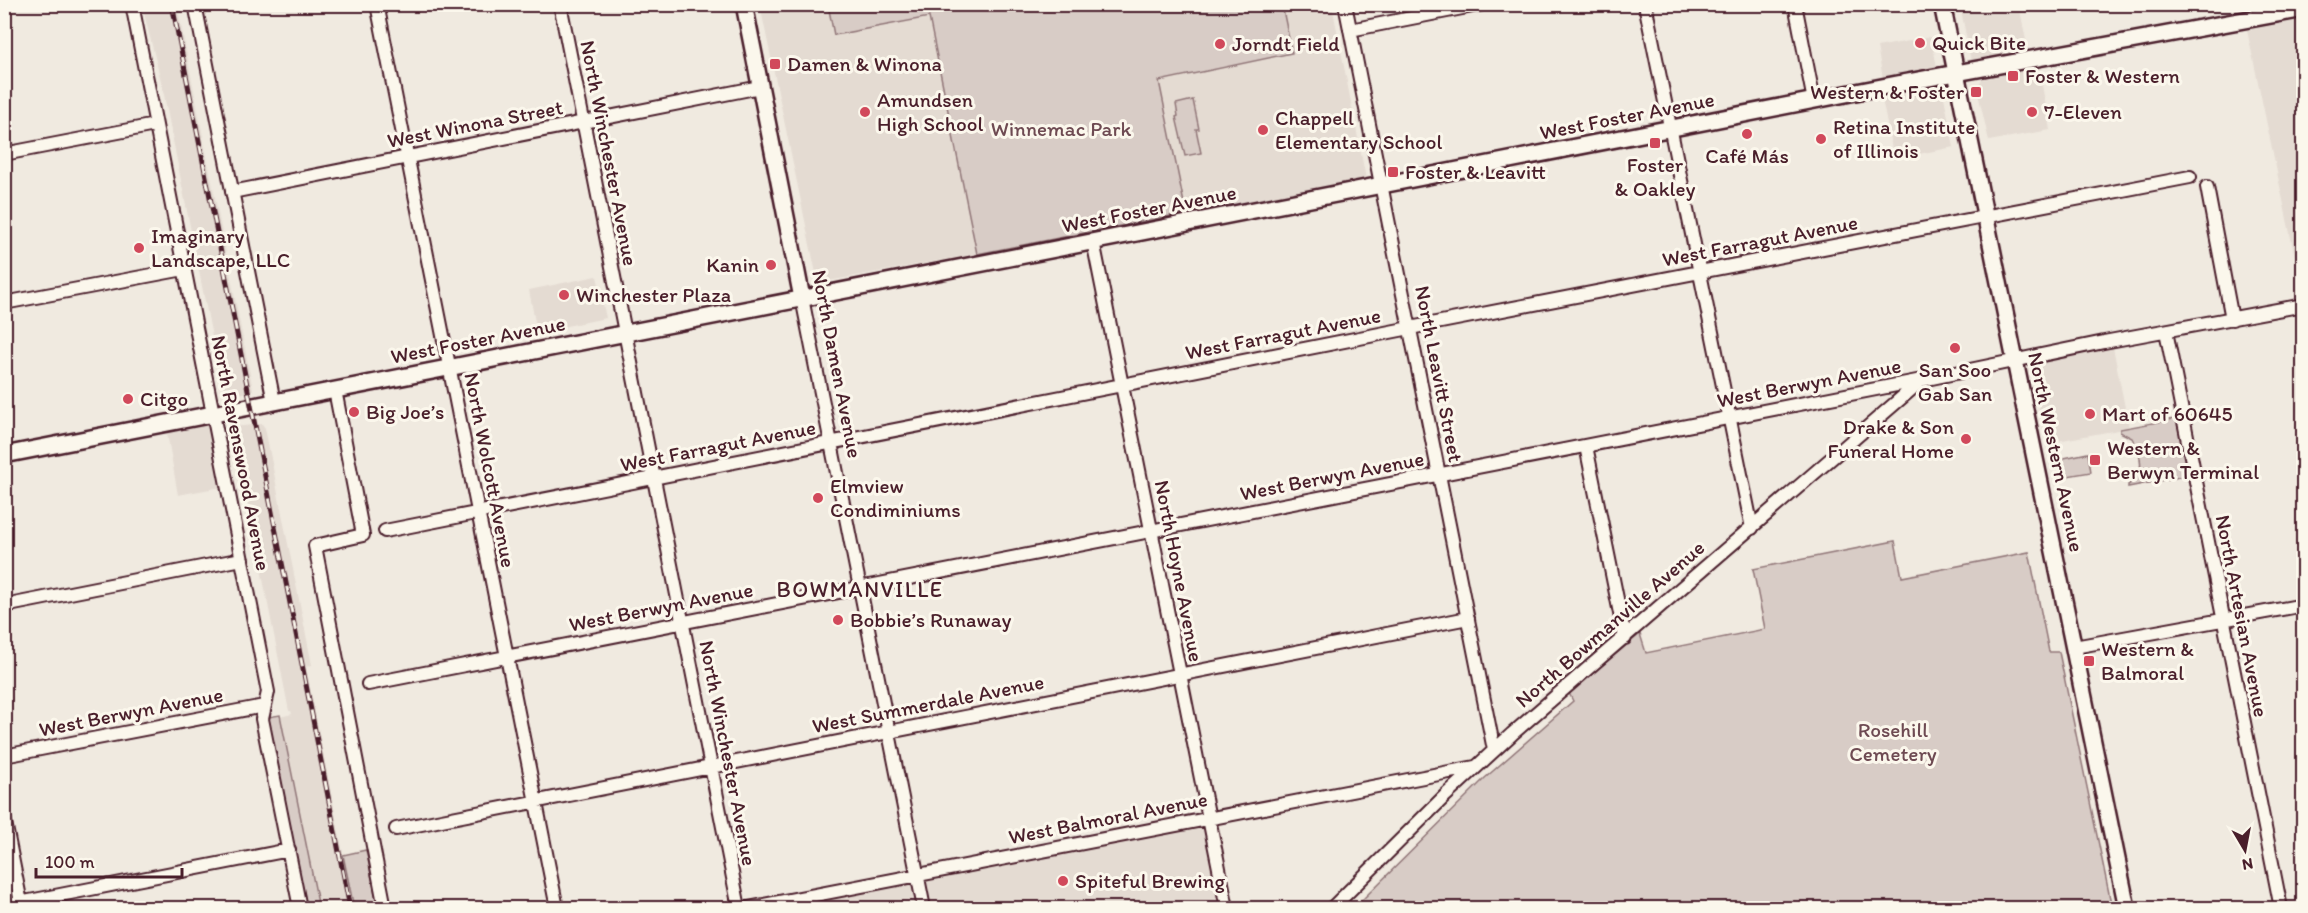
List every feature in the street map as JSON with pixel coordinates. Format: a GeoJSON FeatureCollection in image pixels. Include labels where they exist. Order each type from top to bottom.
{"type":"FeatureCollection","features":[{"type":"Feature","properties":{"kind":"main road","name":"North Damen Avenue"},"geometry":{"type":"LineString","coordinates":[[744,4],[802,298]]}},
{"type":"Feature","properties":{"kind":"main road","name":"North Western Avenue"},"geometry":{"type":"LineString","coordinates":[[1942,4],[2127,909]]}},
{"type":"Feature","properties":{"kind":"main road","name":"West Foster Avenue"},"geometry":{"type":"LineString","coordinates":[[4,455],[1956,73],[2304,9]]}},
{"type":"Feature","properties":{"kind":"street","name":"North Ravenswood Avenue"},"geometry":{"type":"LineString","coordinates":[[132,4],[267,692],[262,718],[300,909]]}},
{"type":"Feature","properties":{"kind":"street","name":"North Ravenswood Avenue"},"geometry":{"type":"LineString","coordinates":[[195,4],[274,402]]}},
{"type":"Feature","properties":{"kind":"street","name":"North Wolcott Avenue"},"geometry":{"type":"LineString","coordinates":[[377,4],[557,909]]}},
{"type":"Feature","properties":{"kind":"street","name":"North Winchester Avenue"},"geometry":{"type":"LineString","coordinates":[[560,4],[739,909]]}},
{"type":"Feature","properties":{"kind":"street","name":"North Leavitt Street"},"geometry":{"type":"LineString","coordinates":[[1345,4],[1494,750]]}},
{"type":"Feature","properties":{"kind":"street"},"geometry":{"type":"LineString","coordinates":[[1350,30],[1484,4]]}},
{"type":"Feature","properties":{"kind":"street"},"geometry":{"type":"LineString","coordinates":[[1645,4],[1752,528]]}},
{"type":"Feature","properties":{"kind":"street"},"geometry":{"type":"LineString","coordinates":[[1795,4],[1814,101]]}},
{"type":"Feature","properties":{"kind":"street","name":"West Winona Street"},"geometry":{"type":"LineString","coordinates":[[232,192],[760,87]]}},
{"type":"Feature","properties":{"kind":"street"},"geometry":{"type":"LineString","coordinates":[[4,154],[155,124]]}},
{"type":"Feature","properties":{"kind":"street","name":"West Farragut Avenue"},"geometry":{"type":"LineString","coordinates":[[385,531],[1410,328],[2190,177]]}},
{"type":"Feature","properties":{"kind":"street"},"geometry":{"type":"LineString","coordinates":[[2207,188],[2232,319]]}},
{"type":"Feature","properties":{"kind":"street","name":"North Hoyne Avenue"},"geometry":{"type":"LineString","coordinates":[[1094,241],[1227,909]]}},
{"type":"Feature","properties":{"kind":"street"},"geometry":{"type":"LineString","coordinates":[[4,303],[184,269]]}},
{"type":"Feature","properties":{"kind":"street","name":"North Damen Avenue"},"geometry":{"type":"LineString","coordinates":[[802,298],[924,909]]}},
{"type":"Feature","properties":{"kind":"street","name":"West Berwyn Avenue"},"geometry":{"type":"LineString","coordinates":[[368,684],[2015,360],[2232,319],[2302,310]]}},
{"type":"Feature","properties":{"kind":"street","name":"North Artesian Avenue"},"geometry":{"type":"LineString","coordinates":[[2166,331],[2280,909]]}},
{"type":"Feature","properties":{"kind":"street","name":"North Bowmanville Avenue"},"geometry":{"type":"LineString","coordinates":[[1332,909],[1494,750],[1922,380]]}},
{"type":"Feature","properties":{"kind":"street"},"geometry":{"type":"LineString","coordinates":[[335,390],[363,536],[315,546],[385,909]]}},
{"type":"Feature","properties":{"kind":"street"},"geometry":{"type":"LineString","coordinates":[[1586,446],[1624,638]]}},
{"type":"Feature","properties":{"kind":"street"},"geometry":{"type":"LineString","coordinates":[[4,606],[242,559]]}},
{"type":"Feature","properties":{"kind":"street"},"geometry":{"type":"LineString","coordinates":[[2074,647],[2304,605]]}},
{"type":"Feature","properties":{"kind":"street","name":"West Summerdale Avenue"},"geometry":{"type":"LineString","coordinates":[[396,829],[1468,618]]}},
{"type":"Feature","properties":{"kind":"street","name":"West Berwyn Avenue"},"geometry":{"type":"LineString","coordinates":[[4,756],[264,706]]}},
{"type":"Feature","properties":{"kind":"street","name":"West Balmoral Avenue"},"geometry":{"type":"LineString","coordinates":[[748,909],[1476,767]]}},
{"type":"Feature","properties":{"kind":"street"},"geometry":{"type":"LineString","coordinates":[[4,817],[22,906]]}},
{"type":"Feature","properties":{"kind":"street"},"geometry":{"type":"LineString","coordinates":[[4,906],[22,906],[289,850]]}},
{"type":"Feature","properties":{"kind":"shaded area"},"geometry":{"type":"Polygon","coordinates":[[[142,5],[177,5],[253,390],[233,396],[224,397],[162,85],[142,5]]]}},
{"type":"Feature","properties":{"kind":"shaded area","name":"Amundsen High School"},"geometry":{"type":"Polygon","coordinates":[[[760,5],[828,5],[834,35],[929,17],[977,254],[818,283],[760,5]]]}},
{"type":"Feature","properties":{"kind":"shaded area","name":"Chappell Elementary School"},"geometry":{"type":"Polygon","coordinates":[[[1119,5],[1332,5],[1366,179],[1186,213],[1159,81],[1119,5]]]}},
{"type":"Feature","properties":{"kind":"shaded area"},"geometry":{"type":"Polygon","coordinates":[[[1960,5],[2019,5],[2028,50],[1971,61],[1960,5]]]}},
{"type":"Feature","properties":{"kind":"shaded area"},"geometry":{"type":"Polygon","coordinates":[[[2304,19],[2303,295],[2247,30],[2304,19]]]}},
{"type":"Feature","properties":{"kind":"shaded area"},"geometry":{"type":"Polygon","coordinates":[[[1931,37],[1937,67],[1883,78],[1877,47],[1931,37]]]}},
{"type":"Feature","properties":{"kind":"shaded area"},"geometry":{"type":"Polygon","coordinates":[[[2039,68],[2050,130],[1989,141],[1977,89],[1982,79],[2039,68]]]}},
{"type":"Feature","properties":{"kind":"shaded area"},"geometry":{"type":"Polygon","coordinates":[[[1942,87],[1954,147],[1894,159],[1882,99],[1942,87]]]}},
{"type":"Feature","properties":{"kind":"shaded area","name":"Winchester Plaza"},"geometry":{"type":"Polygon","coordinates":[[[597,276],[606,318],[537,332],[529,290],[597,276]]]}},
{"type":"Feature","properties":{"kind":"shaded area"},"geometry":{"type":"Polygon","coordinates":[[[2112,342],[2129,428],[2046,443],[2030,358],[2112,342]]]}},
{"type":"Feature","properties":{"kind":"shaded area"},"geometry":{"type":"Polygon","coordinates":[[[262,424],[265,428],[312,665],[306,667],[354,908],[319,908],[280,717],[292,714],[289,711],[233,427],[262,424]]]}},
{"type":"Feature","properties":{"kind":"shaded area"},"geometry":{"type":"Polygon","coordinates":[[[209,425],[221,487],[178,495],[167,433],[209,425]]]}},
{"type":"Feature","properties":{"kind":"shaded area"},"geometry":{"type":"Polygon","coordinates":[[[1206,819],[1225,908],[753,908],[1206,819]]]}},
{"type":"Feature","properties":{"kind":"green space","name":"Winnemac Park"},"geometry":{"type":"Polygon","coordinates":[[[828,5],[1282,5],[1292,53],[1159,81],[1186,213],[977,254],[929,17],[834,35],[828,5]]]}},
{"type":"Feature","properties":{"kind":"green space"},"geometry":{"type":"Polygon","coordinates":[[[1193,100],[1201,153],[1185,156],[1176,117],[1178,116],[1176,104],[1193,100]]]}},
{"type":"Feature","properties":{"kind":"green space"},"geometry":{"type":"Polygon","coordinates":[[[2179,418],[2190,475],[2128,487],[2138,475],[2141,463],[2132,438],[2120,432],[2120,429],[2179,418]]]}},
{"type":"Feature","properties":{"kind":"green space"},"geometry":{"type":"Polygon","coordinates":[[[2088,453],[2091,472],[2062,477],[2059,459],[2088,453]]]}},
{"type":"Feature","properties":{"kind":"green space","name":"Rosehill Cemetery"},"geometry":{"type":"Polygon","coordinates":[[[1895,541],[1902,577],[2029,552],[2049,652],[2059,652],[2112,908],[1354,908],[1485,778],[1573,701],[1569,693],[1640,634],[1646,653],[1765,629],[1753,569],[1895,541]]]}},
{"type":"Feature","properties":{"kind":"green space"},"geometry":{"type":"Polygon","coordinates":[[[280,715],[319,908],[307,908],[268,717],[280,715]]]}},
{"type":"Feature","properties":{"kind":"green space"},"geometry":{"type":"Polygon","coordinates":[[[366,850],[378,908],[354,908],[343,855],[366,850]]]}},
{"type":"Feature","properties":{"kind":"railway"},"geometry":{"type":"LineString","coordinates":[[172,4],[350,908]]}},
{"type":"Feature","properties":{"kind":"place","name":"Quick Bite"},"geometry":{"type":"Point","coordinates":[1920,43]}},
{"type":"Feature","properties":{"kind":"place","name":"Jorndt Field"},"geometry":{"type":"Point","coordinates":[1220,44]}},
{"type":"Feature","properties":{"kind":"place","name":"Damen & Winona"},"geometry":{"type":"Point","coordinates":[775,64]}},
{"type":"Feature","properties":{"kind":"place","name":"Foster & Western"},"geometry":{"type":"Point","coordinates":[2013,76]}},
{"type":"Feature","properties":{"kind":"place","name":"Western & Foster"},"geometry":{"type":"Point","coordinates":[1976,92]}},
{"type":"Feature","properties":{"kind":"place","name":"Amundsen High School"},"geometry":{"type":"Point","coordinates":[865,112]}},
{"type":"Feature","properties":{"kind":"place","name":"7-Eleven"},"geometry":{"type":"Point","coordinates":[2032,112]}},
{"type":"Feature","properties":{"kind":"place","name":"Chappell Elementary School"},"geometry":{"type":"Point","coordinates":[1263,130]}},
{"type":"Feature","properties":{"kind":"place","name":"Café Más"},"geometry":{"type":"Point","coordinates":[1747,134]}},
{"type":"Feature","properties":{"kind":"place","name":"Retina Institute of Illinois"},"geometry":{"type":"Point","coordinates":[1821,139]}},
{"type":"Feature","properties":{"kind":"place","name":"Foster & Oakley"},"geometry":{"type":"Point","coordinates":[1655,143]}},
{"type":"Feature","properties":{"kind":"place","name":"Foster & Leavitt"},"geometry":{"type":"Point","coordinates":[1393,172]}},
{"type":"Feature","properties":{"kind":"place","name":"Imaginary Landscape, LLC"},"geometry":{"type":"Point","coordinates":[139,248]}},
{"type":"Feature","properties":{"kind":"place","name":"Kanin"},"geometry":{"type":"Point","coordinates":[771,265]}},
{"type":"Feature","properties":{"kind":"place","name":"Winchester Plaza"},"geometry":{"type":"Point","coordinates":[564,295]}},
{"type":"Feature","properties":{"kind":"place","name":"San Soo Gab San"},"geometry":{"type":"Point","coordinates":[1955,348]}},
{"type":"Feature","properties":{"kind":"place","name":"Citgo"},"geometry":{"type":"Point","coordinates":[128,399]}},
{"type":"Feature","properties":{"kind":"place","name":"Big Joe’s"},"geometry":{"type":"Point","coordinates":[354,412]}},
{"type":"Feature","properties":{"kind":"place","name":"Mart of 60645"},"geometry":{"type":"Point","coordinates":[2090,414]}},
{"type":"Feature","properties":{"kind":"place","name":"Drake & Son Funeral Home"},"geometry":{"type":"Point","coordinates":[1966,439]}},
{"type":"Feature","properties":{"kind":"place","name":"Western & Berwyn Terminal"},"geometry":{"type":"Point","coordinates":[2095,460]}},
{"type":"Feature","properties":{"kind":"place","name":"Elmview Condiminiums"},"geometry":{"type":"Point","coordinates":[818,498]}},
{"type":"Feature","properties":{"kind":"place","name":"Bobbie’s Runaway"},"geometry":{"type":"Point","coordinates":[838,620]}},
{"type":"Feature","properties":{"kind":"place","name":"Western & Balmoral"},"geometry":{"type":"Point","coordinates":[2089,661]}},
{"type":"Feature","properties":{"kind":"place","name":"Spiteful Brewing"},"geometry":{"type":"Point","coordinates":[1063,881]}},
{"type":"Feature","properties":{"kind":"district","name":"BOWMANVILLE"},"geometry":{"type":"Point","coordinates":[860,589]}}]}
